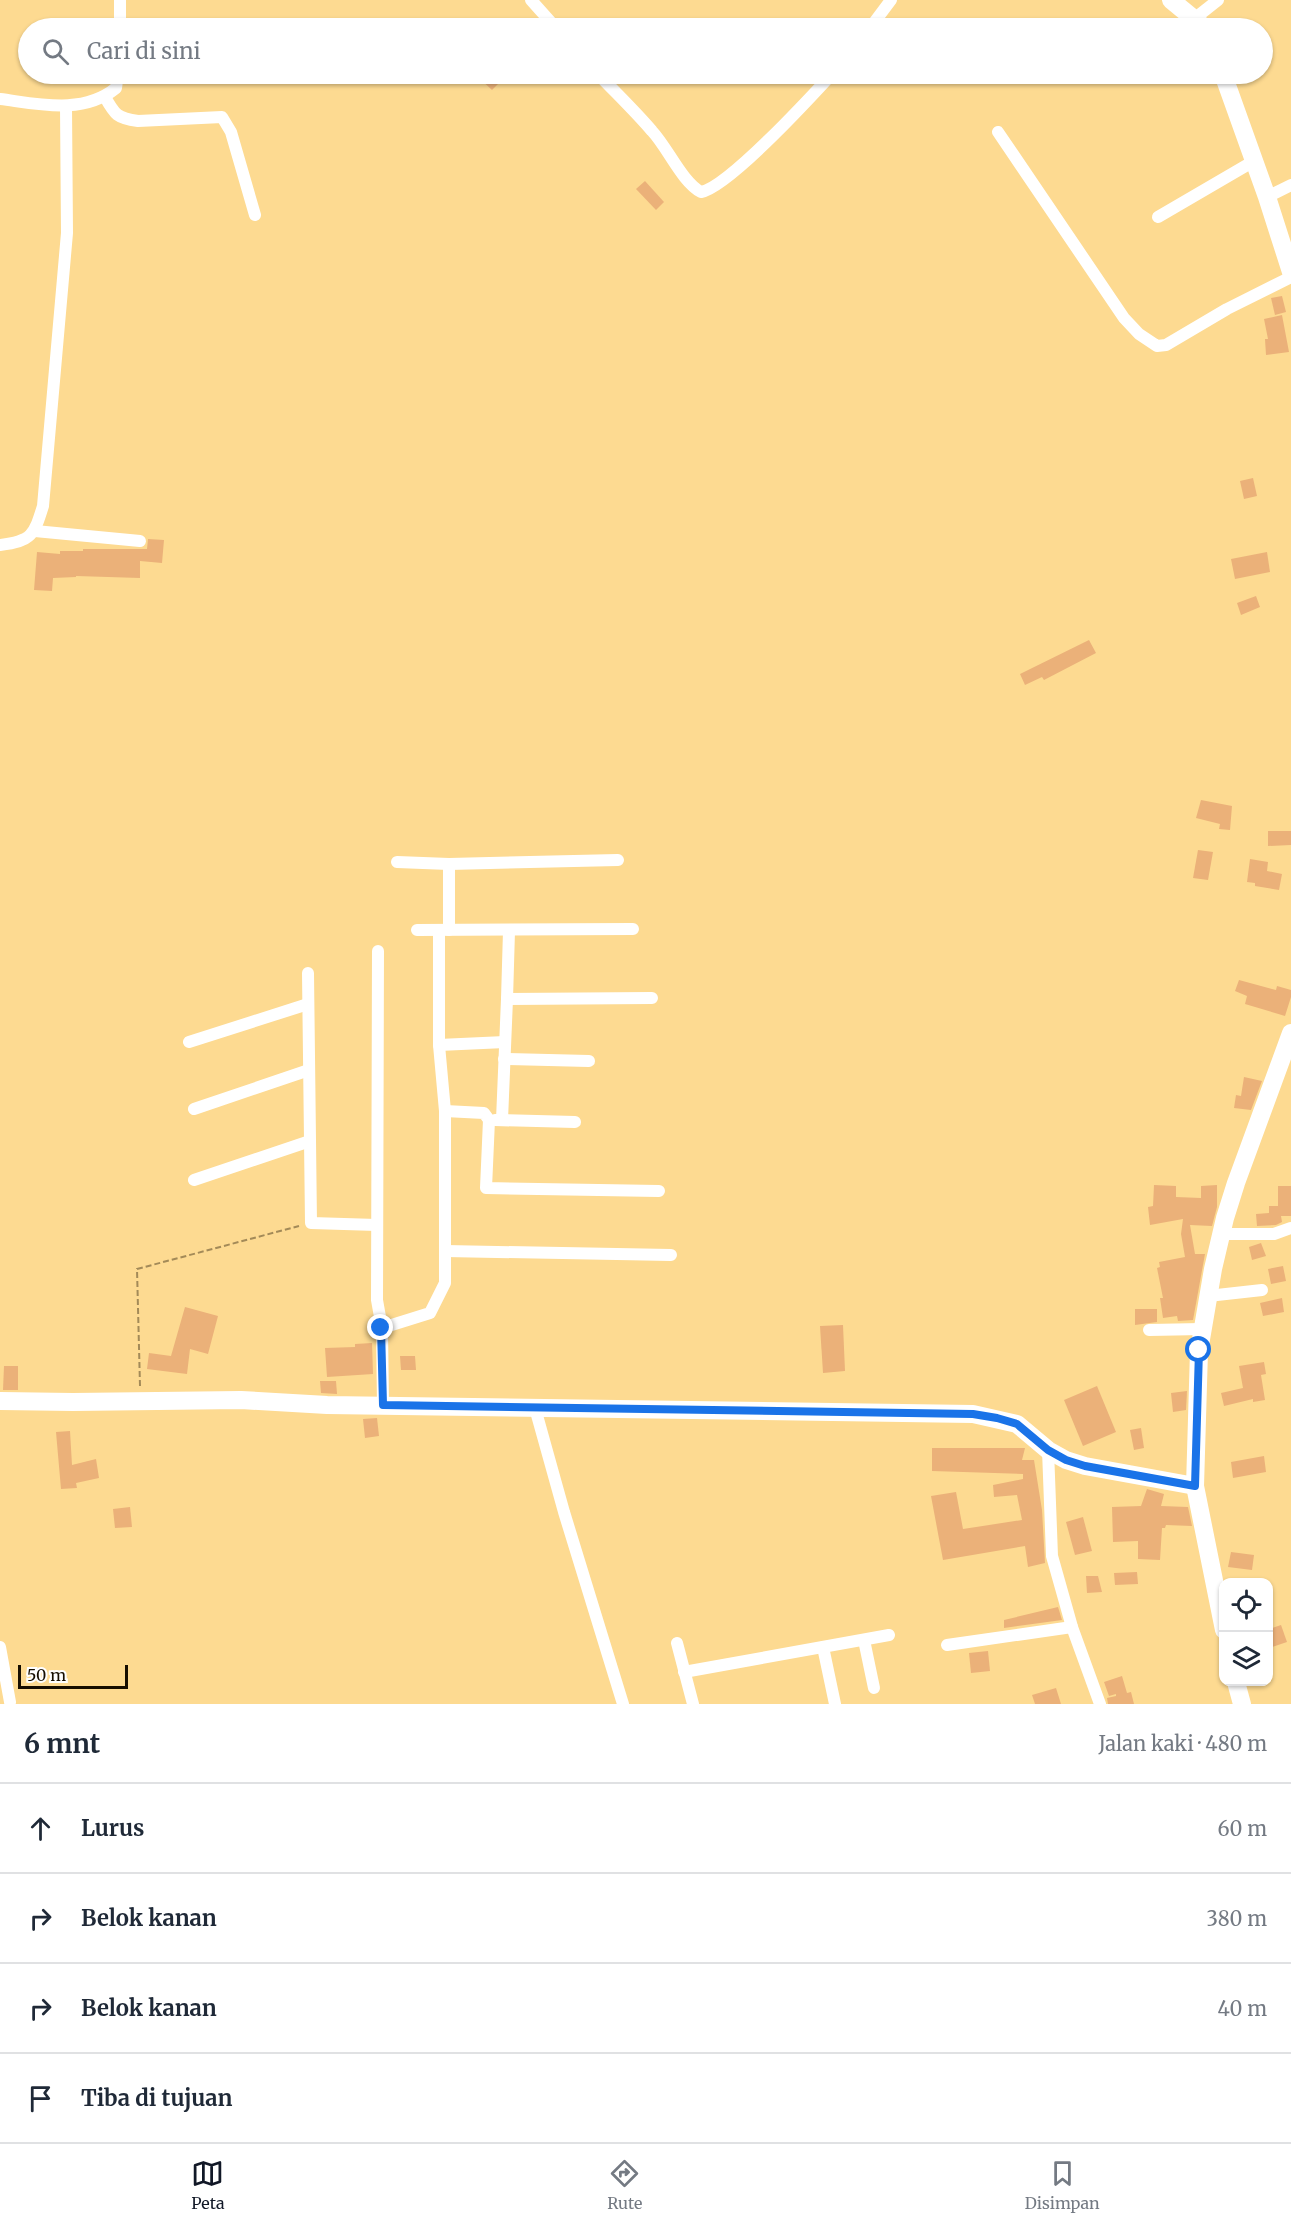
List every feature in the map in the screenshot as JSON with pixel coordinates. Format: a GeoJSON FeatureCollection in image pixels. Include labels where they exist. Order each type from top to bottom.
{"type":"FeatureCollection","features":[{"type":"Feature","properties":{"kind":"street"},"geometry":{"type":"LineString","coordinates":[[120,0],[120,18]]}},
{"type":"Feature","properties":{"kind":"street"},"geometry":{"type":"LineString","coordinates":[[531,0],[547,18]]}},
{"type":"Feature","properties":{"kind":"street"},"geometry":{"type":"LineString","coordinates":[[878,18],[891,0]]}},
{"type":"Feature","properties":{"kind":"street"},"geometry":{"type":"LineString","coordinates":[[1171,0],[1192,18]]}},
{"type":"Feature","properties":{"kind":"street"},"geometry":{"type":"LineString","coordinates":[[1204,18],[1218,0]]}},
{"type":"Feature","properties":{"kind":"street"},"geometry":{"type":"LineString","coordinates":[[0,99],[66,107],[105,97],[116,88],[117,84]]}},
{"type":"Feature","properties":{"kind":"street"},"geometry":{"type":"LineString","coordinates":[[607,84],[671,154],[686,180],[701,192],[723,181],[822,84]]}},
{"type":"Feature","properties":{"kind":"street"},"geometry":{"type":"LineString","coordinates":[[1227,84],[1291,272]]}},
{"type":"Feature","properties":{"kind":"street"},"geometry":{"type":"LineString","coordinates":[[105,97],[113,112],[124,119],[138,121],[222,117],[231,132],[255,215]]}},
{"type":"Feature","properties":{"kind":"street"},"geometry":{"type":"LineString","coordinates":[[0,545],[21,542],[35,531],[43,506],[65,267],[66,107]]}},
{"type":"Feature","properties":{"kind":"street"},"geometry":{"type":"LineString","coordinates":[[998,132],[1124,318],[1139,334],[1157,346],[1166,345],[1227,309],[1291,278]]}},
{"type":"Feature","properties":{"kind":"street"},"geometry":{"type":"LineString","coordinates":[[1158,217],[1254,161]]}},
{"type":"Feature","properties":{"kind":"street"},"geometry":{"type":"LineString","coordinates":[[1267,197],[1291,185]]}},
{"type":"Feature","properties":{"kind":"street"},"geometry":{"type":"LineString","coordinates":[[35,531],[140,540]]}},
{"type":"Feature","properties":{"kind":"street"},"geometry":{"type":"LineString","coordinates":[[397,862],[449,864],[618,860]]}},
{"type":"Feature","properties":{"kind":"street"},"geometry":{"type":"LineString","coordinates":[[381,1328],[430,1313],[445,1283],[445,1111],[439,1045],[449,864]]}},
{"type":"Feature","properties":{"kind":"street"},"geometry":{"type":"LineString","coordinates":[[417,930],[633,929]]}},
{"type":"Feature","properties":{"kind":"street"},"geometry":{"type":"LineString","coordinates":[[502,1120],[509,931]]}},
{"type":"Feature","properties":{"kind":"street"},"geometry":{"type":"LineString","coordinates":[[378,951],[377,1300],[381,1328],[383,1405]]}},
{"type":"Feature","properties":{"kind":"street"},"geometry":{"type":"LineString","coordinates":[[308,973],[311,1223],[377,1225]]}},
{"type":"Feature","properties":{"kind":"street"},"geometry":{"type":"LineString","coordinates":[[507,999],[652,998]]}},
{"type":"Feature","properties":{"kind":"street"},"geometry":{"type":"LineString","coordinates":[[189,1042],[308,1004]]}},
{"type":"Feature","properties":{"kind":"street"},"geometry":{"type":"LineString","coordinates":[[1219,1605],[1195,1486],[1199,1350],[1221,1234],[1236,1183],[1285,1065],[1291,1033]]}},
{"type":"Feature","properties":{"kind":"street"},"geometry":{"type":"LineString","coordinates":[[439,1045],[505,1042]]}},
{"type":"Feature","properties":{"kind":"street"},"geometry":{"type":"LineString","coordinates":[[504,1059],[589,1061]]}},
{"type":"Feature","properties":{"kind":"street"},"geometry":{"type":"LineString","coordinates":[[194,1109],[309,1070]]}},
{"type":"Feature","properties":{"kind":"street"},"geometry":{"type":"LineString","coordinates":[[445,1111],[484,1113],[489,1120],[486,1188],[659,1191]]}},
{"type":"Feature","properties":{"kind":"street"},"geometry":{"type":"LineString","coordinates":[[489,1120],[575,1122]]}},
{"type":"Feature","properties":{"kind":"street"},"geometry":{"type":"LineString","coordinates":[[194,1180],[310,1141]]}},
{"type":"Feature","properties":{"kind":"street"},"geometry":{"type":"LineString","coordinates":[[1221,1234],[1274,1234],[1291,1228]]}},
{"type":"Feature","properties":{"kind":"street"},"geometry":{"type":"LineString","coordinates":[[445,1251],[671,1255]]}},
{"type":"Feature","properties":{"kind":"street"},"geometry":{"type":"LineString","coordinates":[[1208,1296],[1262,1290]]}},
{"type":"Feature","properties":{"kind":"street"},"geometry":{"type":"LineString","coordinates":[[1149,1330],[1202,1329]]}},
{"type":"Feature","properties":{"kind":"street"},"geometry":{"type":"LineString","coordinates":[[0,1401],[241,1400],[327,1405],[973,1414],[1017,1424],[1048,1450],[1066,1460],[1085,1466],[1195,1486]]}},
{"type":"Feature","properties":{"kind":"street"},"geometry":{"type":"LineString","coordinates":[[535,1408],[564,1512],[623,1704]]}},
{"type":"Feature","properties":{"kind":"street"},"geometry":{"type":"LineString","coordinates":[[1048,1450],[1052,1556],[1072,1627],[1100,1704]]}},
{"type":"Feature","properties":{"kind":"street"},"geometry":{"type":"LineString","coordinates":[[947,1645],[1072,1627]]}},
{"type":"Feature","properties":{"kind":"street"},"geometry":{"type":"LineString","coordinates":[[684,1672],[889,1635]]}},
{"type":"Feature","properties":{"kind":"street"},"geometry":{"type":"LineString","coordinates":[[864,1640],[874,1688]]}},
{"type":"Feature","properties":{"kind":"street"},"geometry":{"type":"LineString","coordinates":[[677,1643],[693,1704]]}},
{"type":"Feature","properties":{"kind":"street"},"geometry":{"type":"LineString","coordinates":[[0,1647],[10,1702]]}},
{"type":"Feature","properties":{"kind":"street"},"geometry":{"type":"LineString","coordinates":[[823,1647],[835,1704]]}},
{"type":"Feature","properties":{"kind":"street"},"geometry":{"type":"LineString","coordinates":[[1237,1686],[1242,1704]]}},
{"type":"Feature","properties":{"kind":"path"},"geometry":{"type":"LineString","coordinates":[[141,1401],[137,1269],[311,1223]]}},
{"type":"Feature","properties":{"kind":"building"},"geometry":{"type":"Polygon","coordinates":[[[486,84],[498,84],[492,90],[486,84]]]}},
{"type":"Feature","properties":{"kind":"building"},"geometry":{"type":"Polygon","coordinates":[[[645,181],[664,202],[656,210],[636,189],[645,181]]]}},
{"type":"Feature","properties":{"kind":"building"},"geometry":{"type":"Polygon","coordinates":[[[1282,296],[1286,312],[1275,315],[1271,298],[1282,296]]]}},
{"type":"Feature","properties":{"kind":"building"},"geometry":{"type":"Polygon","coordinates":[[[1282,315],[1289,352],[1266,355],[1265,339],[1268,339],[1264,319],[1282,315]]]}},
{"type":"Feature","properties":{"kind":"building"},"geometry":{"type":"Polygon","coordinates":[[[1253,478],[1257,496],[1244,499],[1240,481],[1253,478]]]}},
{"type":"Feature","properties":{"kind":"building"},"geometry":{"type":"Polygon","coordinates":[[[148,539],[164,540],[162,563],[140,561],[140,578],[76,576],[53,578],[52,591],[34,590],[37,552],[60,554],[60,551],[83,551],[83,549],[147,549],[148,539]]]}},
{"type":"Feature","properties":{"kind":"building"},"geometry":{"type":"Polygon","coordinates":[[[1267,552],[1270,572],[1235,579],[1231,559],[1267,552]]]}},
{"type":"Feature","properties":{"kind":"building"},"geometry":{"type":"Polygon","coordinates":[[[1256,596],[1260,607],[1241,615],[1237,603],[1256,596]]]}},
{"type":"Feature","properties":{"kind":"building"},"geometry":{"type":"Polygon","coordinates":[[[1089,640],[1096,653],[1044,680],[1042,677],[1025,685],[1020,674],[1089,640]]]}},
{"type":"Feature","properties":{"kind":"building"},"geometry":{"type":"Polygon","coordinates":[[[1201,800],[1232,806],[1230,830],[1219,829],[1220,824],[1196,818],[1201,800]]]}},
{"type":"Feature","properties":{"kind":"building"},"geometry":{"type":"Polygon","coordinates":[[[1268,831],[1291,831],[1291,845],[1268,846],[1268,831]]]}},
{"type":"Feature","properties":{"kind":"building"},"geometry":{"type":"Polygon","coordinates":[[[1198,850],[1213,852],[1208,880],[1193,878],[1198,850]]]}},
{"type":"Feature","properties":{"kind":"building"},"geometry":{"type":"Polygon","coordinates":[[[1250,859],[1268,862],[1267,871],[1282,874],[1279,890],[1255,886],[1255,883],[1247,882],[1250,859]]]}},
{"type":"Feature","properties":{"kind":"building"},"geometry":{"type":"Polygon","coordinates":[[[1239,980],[1276,990],[1277,986],[1291,990],[1285,1016],[1245,1004],[1247,996],[1235,991],[1239,980]]]}},
{"type":"Feature","properties":{"kind":"building"},"geometry":{"type":"Polygon","coordinates":[[[1244,1077],[1262,1081],[1251,1110],[1234,1108],[1236,1095],[1241,1096],[1244,1077]]]}},
{"type":"Feature","properties":{"kind":"building"},"geometry":{"type":"Polygon","coordinates":[[[1154,1185],[1176,1186],[1176,1197],[1201,1198],[1201,1186],[1217,1185],[1217,1207],[1212,1226],[1190,1225],[1195,1254],[1205,1254],[1193,1320],[1178,1321],[1177,1316],[1163,1318],[1160,1298],[1163,1298],[1157,1268],[1160,1267],[1159,1262],[1185,1257],[1181,1234],[1183,1219],[1150,1225],[1148,1207],[1153,1206],[1154,1185]]]}},
{"type":"Feature","properties":{"kind":"building"},"geometry":{"type":"Polygon","coordinates":[[[1278,1186],[1291,1186],[1291,1216],[1281,1216],[1282,1222],[1276,1225],[1257,1226],[1256,1214],[1269,1213],[1269,1206],[1278,1206],[1278,1186]]]}},
{"type":"Feature","properties":{"kind":"building"},"geometry":{"type":"Polygon","coordinates":[[[1261,1243],[1266,1256],[1252,1260],[1249,1247],[1261,1243]]]}},
{"type":"Feature","properties":{"kind":"building"},"geometry":{"type":"Polygon","coordinates":[[[1283,1266],[1286,1281],[1271,1284],[1268,1269],[1283,1266]]]}},
{"type":"Feature","properties":{"kind":"building"},"geometry":{"type":"Polygon","coordinates":[[[1282,1298],[1284,1312],[1263,1316],[1260,1303],[1282,1298]]]}},
{"type":"Feature","properties":{"kind":"building"},"geometry":{"type":"Polygon","coordinates":[[[185,1307],[218,1316],[208,1354],[190,1349],[187,1374],[147,1369],[149,1353],[171,1356],[185,1307]]]}},
{"type":"Feature","properties":{"kind":"building"},"geometry":{"type":"Polygon","coordinates":[[[1135,1309],[1157,1309],[1157,1322],[1135,1325],[1135,1309]]]}},
{"type":"Feature","properties":{"kind":"building"},"geometry":{"type":"Polygon","coordinates":[[[843,1325],[845,1371],[823,1373],[820,1326],[843,1325]]]}},
{"type":"Feature","properties":{"kind":"building"},"geometry":{"type":"Polygon","coordinates":[[[372,1343],[373,1374],[327,1377],[325,1348],[355,1347],[355,1344],[372,1343]]]}},
{"type":"Feature","properties":{"kind":"building"},"geometry":{"type":"Polygon","coordinates":[[[400,1356],[415,1356],[416,1370],[401,1370],[400,1356]]]}},
{"type":"Feature","properties":{"kind":"building"},"geometry":{"type":"Polygon","coordinates":[[[1264,1362],[1266,1374],[1261,1375],[1265,1400],[1253,1402],[1253,1399],[1224,1406],[1221,1393],[1243,1388],[1239,1366],[1264,1362]]]}},
{"type":"Feature","properties":{"kind":"building"},"geometry":{"type":"Polygon","coordinates":[[[4,1366],[18,1366],[18,1390],[3,1390],[4,1366]]]}},
{"type":"Feature","properties":{"kind":"building"},"geometry":{"type":"Polygon","coordinates":[[[320,1381],[336,1381],[337,1394],[321,1393],[320,1381]]]}},
{"type":"Feature","properties":{"kind":"building"},"geometry":{"type":"Polygon","coordinates":[[[1097,1386],[1116,1432],[1083,1446],[1064,1400],[1097,1386]]]}},
{"type":"Feature","properties":{"kind":"building"},"geometry":{"type":"Polygon","coordinates":[[[1187,1391],[1186,1410],[1173,1412],[1171,1393],[1187,1391]]]}},
{"type":"Feature","properties":{"kind":"building"},"geometry":{"type":"Polygon","coordinates":[[[377,1418],[379,1436],[365,1438],[363,1419],[377,1418]]]}},
{"type":"Feature","properties":{"kind":"building"},"geometry":{"type":"Polygon","coordinates":[[[1141,1428],[1144,1448],[1134,1450],[1130,1430],[1141,1428]]]}},
{"type":"Feature","properties":{"kind":"building"},"geometry":{"type":"Polygon","coordinates":[[[70,1431],[72,1465],[96,1459],[99,1478],[76,1483],[77,1488],[61,1489],[56,1432],[70,1431]]]}},
{"type":"Feature","properties":{"kind":"building"},"geometry":{"type":"Polygon","coordinates":[[[932,1448],[1025,1448],[1022,1460],[1034,1460],[1042,1510],[1045,1563],[1028,1567],[1025,1546],[943,1560],[931,1496],[956,1492],[963,1529],[1022,1520],[1017,1495],[994,1497],[993,1485],[1023,1479],[1023,1474],[932,1471],[932,1448]]]}},
{"type":"Feature","properties":{"kind":"building"},"geometry":{"type":"Polygon","coordinates":[[[1264,1456],[1266,1472],[1233,1478],[1231,1462],[1264,1456]]]}},
{"type":"Feature","properties":{"kind":"building"},"geometry":{"type":"Polygon","coordinates":[[[1147,1489],[1164,1494],[1161,1506],[1188,1507],[1192,1526],[1166,1525],[1162,1528],[1160,1560],[1138,1559],[1138,1541],[1113,1542],[1112,1507],[1141,1506],[1147,1489]]]}},
{"type":"Feature","properties":{"kind":"building"},"geometry":{"type":"Polygon","coordinates":[[[130,1507],[132,1527],[115,1528],[113,1509],[130,1507]]]}},
{"type":"Feature","properties":{"kind":"building"},"geometry":{"type":"Polygon","coordinates":[[[1083,1517],[1092,1551],[1075,1555],[1066,1522],[1083,1517]]]}},
{"type":"Feature","properties":{"kind":"building"},"geometry":{"type":"Polygon","coordinates":[[[1231,1552],[1254,1555],[1252,1570],[1228,1567],[1231,1552]]]}},
{"type":"Feature","properties":{"kind":"building"},"geometry":{"type":"Polygon","coordinates":[[[1137,1572],[1138,1584],[1115,1585],[1114,1573],[1137,1572]]]}},
{"type":"Feature","properties":{"kind":"building"},"geometry":{"type":"Polygon","coordinates":[[[1086,1576],[1098,1576],[1102,1592],[1087,1593],[1086,1576]]]}},
{"type":"Feature","properties":{"kind":"building"},"geometry":{"type":"Polygon","coordinates":[[[1058,1607],[1062,1620],[1004,1628],[1004,1620],[1058,1607]]]}},
{"type":"Feature","properties":{"kind":"building"},"geometry":{"type":"Polygon","coordinates":[[[1281,1625],[1287,1642],[1273,1647],[1273,1628],[1281,1625]]]}},
{"type":"Feature","properties":{"kind":"building"},"geometry":{"type":"Polygon","coordinates":[[[988,1651],[990,1671],[971,1673],[969,1653],[988,1651]]]}},
{"type":"Feature","properties":{"kind":"building"},"geometry":{"type":"Polygon","coordinates":[[[1122,1676],[1127,1693],[1131,1692],[1134,1704],[1108,1704],[1107,1698],[1116,1696],[1116,1694],[1109,1696],[1104,1682],[1122,1676]]]}},
{"type":"Feature","properties":{"kind":"building"},"geometry":{"type":"Polygon","coordinates":[[[1056,1688],[1061,1704],[1035,1704],[1032,1695],[1056,1688]]]}},
{"type":"Feature","properties":{"kind":"route"},"geometry":{"type":"LineString","coordinates":[[381,1328],[383,1405],[973,1414],[1017,1424],[1048,1450],[1066,1460],[1085,1466],[1195,1486],[1199,1350]]}}]}
